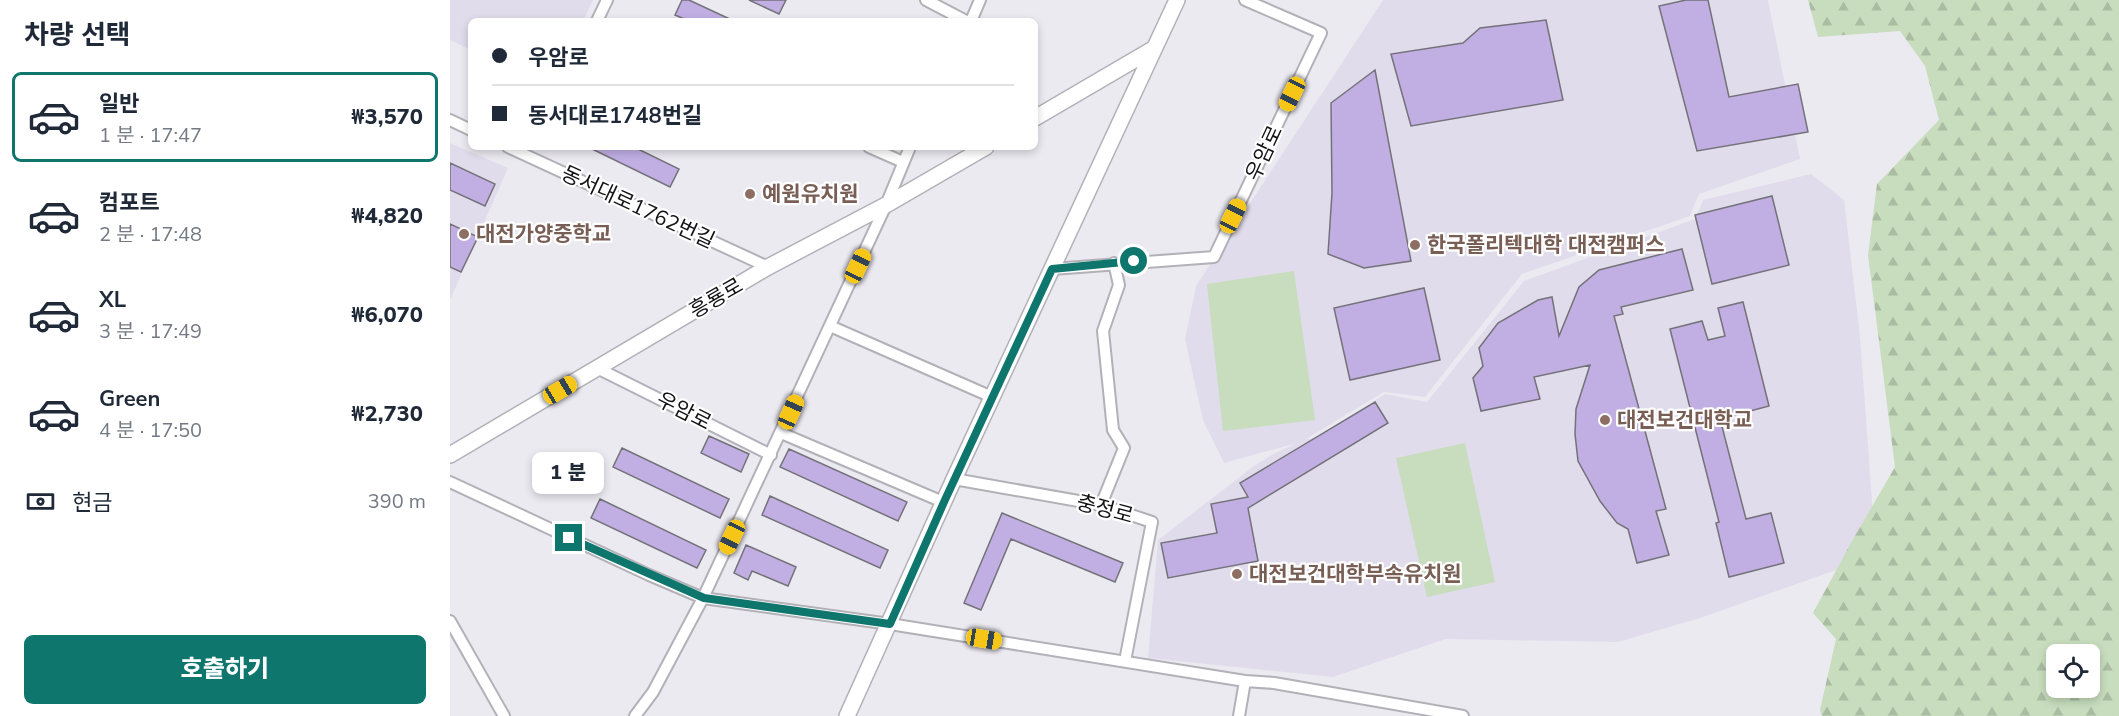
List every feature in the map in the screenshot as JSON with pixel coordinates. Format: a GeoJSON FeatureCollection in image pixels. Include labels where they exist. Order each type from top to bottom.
{"type":"FeatureCollection","features":[{"type":"Feature","properties":{"kind":"main road"},"geometry":{"type":"LineString","coordinates":[[847,716],[954,479],[1177,0]]}},
{"type":"Feature","properties":{"kind":"main road"},"geometry":{"type":"LineString","coordinates":[[1038,116],[1154,49]]}},
{"type":"Feature","properties":{"kind":"main road","name":"흥룡로"},"geometry":{"type":"LineString","coordinates":[[450,455],[768,267],[886,206],[981,150]]}},
{"type":"Feature","properties":{"kind":"street"},"geometry":{"type":"LineString","coordinates":[[598,18],[607,0]]}},
{"type":"Feature","properties":{"kind":"street"},"geometry":{"type":"LineString","coordinates":[[926,0],[962,18]]}},
{"type":"Feature","properties":{"kind":"street"},"geometry":{"type":"LineString","coordinates":[[970,18],[980,0]]}},
{"type":"Feature","properties":{"kind":"street","name":"우암로"},"geometry":{"type":"LineString","coordinates":[[1052,269],[1214,256],[1320,33],[1245,0]]}},
{"type":"Feature","properties":{"kind":"street"},"geometry":{"type":"LineString","coordinates":[[450,120],[468,129]]}},
{"type":"Feature","properties":{"kind":"street"},"geometry":{"type":"LineString","coordinates":[[876,150],[903,162]]}},
{"type":"Feature","properties":{"kind":"street"},"geometry":{"type":"LineString","coordinates":[[635,716],[653,692],[704,598],[886,206],[909,150]]}},
{"type":"Feature","properties":{"kind":"street","name":"동서대로1762번길"},"geometry":{"type":"LineString","coordinates":[[534,152],[768,267]]}},
{"type":"Feature","properties":{"kind":"street"},"geometry":{"type":"LineString","coordinates":[[1101,505],[1124,448],[1113,430],[1103,331],[1119,285],[1114,263]]}},
{"type":"Feature","properties":{"kind":"street"},"geometry":{"type":"LineString","coordinates":[[830,326],[992,397]]}},
{"type":"Feature","properties":{"kind":"street","name":"우암로"},"geometry":{"type":"LineString","coordinates":[[597,368],[771,455]]}},
{"type":"Feature","properties":{"kind":"street"},"geometry":{"type":"LineString","coordinates":[[781,433],[944,502]]}},
{"type":"Feature","properties":{"kind":"street","name":"충정로"},"geometry":{"type":"LineString","coordinates":[[954,479],[1101,505],[1152,522],[1125,661]]}},
{"type":"Feature","properties":{"kind":"street"},"geometry":{"type":"LineString","coordinates":[[450,482],[649,575],[704,598],[890,624],[1245,681],[1274,683],[1463,716]]}},
{"type":"Feature","properties":{"kind":"street"},"geometry":{"type":"LineString","coordinates":[[450,621],[504,716]]}},
{"type":"Feature","properties":{"kind":"street"},"geometry":{"type":"LineString","coordinates":[[1239,716],[1245,681]]}},
{"type":"Feature","properties":{"kind":"shaded area"},"geometry":{"type":"Polygon","coordinates":[[[450,0],[593,0],[584,18],[468,18],[468,49],[450,40],[450,0]]]}},
{"type":"Feature","properties":{"kind":"shaded area"},"geometry":{"type":"Polygon","coordinates":[[[1383,0],[1768,0],[1800,159],[1699,194],[1690,216],[1522,274],[1425,397],[1384,392],[1306,439],[1316,438],[1385,394],[1427,402],[1524,281],[1695,219],[1703,200],[1811,174],[1844,200],[1860,336],[1876,556],[1700,618],[1618,642],[1446,639],[1333,677],[1148,658],[1158,540],[1254,466],[1297,443],[1224,463],[1203,420],[1185,339],[1196,286],[1383,0]]]}},
{"type":"Feature","properties":{"kind":"shaded area","name":"대전가양중학교"},"geometry":{"type":"Polygon","coordinates":[[[450,143],[508,168],[450,300],[450,143]]]}},
{"type":"Feature","properties":{"kind":"green space"},"geometry":{"type":"Polygon","coordinates":[[[1808,0],[2119,0],[2119,716],[1822,716],[1820,710],[1836,639],[1813,613],[1895,467],[1868,255],[1877,184],[1939,120],[1925,66],[1900,31],[1818,37],[1808,0]]]}},
{"type":"Feature","properties":{"kind":"green space"},"geometry":{"type":"Polygon","coordinates":[[[1294,271],[1315,420],[1223,431],[1207,284],[1294,271]]]}},
{"type":"Feature","properties":{"kind":"green space"},"geometry":{"type":"Polygon","coordinates":[[[1465,443],[1495,582],[1427,597],[1396,458],[1465,443]]]}},
{"type":"Feature","properties":{"kind":"building"},"geometry":{"type":"Polygon","coordinates":[[[682,0],[689,0],[728,18],[682,18],[675,15],[682,0]]]}},
{"type":"Feature","properties":{"kind":"building"},"geometry":{"type":"Polygon","coordinates":[[[749,0],[786,0],[779,14],[749,0]]]}},
{"type":"Feature","properties":{"kind":"building"},"geometry":{"type":"Polygon","coordinates":[[[1686,0],[1708,0],[1729,97],[1798,84],[1808,132],[1697,151],[1659,6],[1686,0]]]}},
{"type":"Feature","properties":{"kind":"building"},"geometry":{"type":"Polygon","coordinates":[[[1546,20],[1563,100],[1411,126],[1391,54],[1463,43],[1480,28],[1546,20]]]}},
{"type":"Feature","properties":{"kind":"building"},"geometry":{"type":"Polygon","coordinates":[[[1375,70],[1411,261],[1364,268],[1328,254],[1332,193],[1331,103],[1375,70]]]}},
{"type":"Feature","properties":{"kind":"building"},"geometry":{"type":"Polygon","coordinates":[[[594,150],[640,150],[679,169],[670,187],[594,150]]]}},
{"type":"Feature","properties":{"kind":"building"},"geometry":{"type":"Polygon","coordinates":[[[450,163],[495,184],[485,206],[450,190],[450,163]]]}},
{"type":"Feature","properties":{"kind":"building"},"geometry":{"type":"Polygon","coordinates":[[[1772,196],[1789,265],[1712,284],[1695,215],[1772,196]]]}},
{"type":"Feature","properties":{"kind":"building"},"geometry":{"type":"Polygon","coordinates":[[[450,224],[478,237],[461,272],[450,267],[450,224]]]}},
{"type":"Feature","properties":{"kind":"building"},"geometry":{"type":"Polygon","coordinates":[[[1682,249],[1693,290],[1621,307],[1623,314],[1614,316],[1666,509],[1656,511],[1669,555],[1637,563],[1628,529],[1617,523],[1600,501],[1578,461],[1575,434],[1576,409],[1590,365],[1534,377],[1540,399],[1481,411],[1473,378],[1483,366],[1479,348],[1498,323],[1538,300],[1552,297],[1559,336],[1579,287],[1599,270],[1682,249]]]}},
{"type":"Feature","properties":{"kind":"building"},"geometry":{"type":"Polygon","coordinates":[[[1424,288],[1440,360],[1350,380],[1334,308],[1424,288]]]}},
{"type":"Feature","properties":{"kind":"building"},"geometry":{"type":"Polygon","coordinates":[[[1743,302],[1769,406],[1720,419],[1746,519],[1771,513],[1784,563],[1729,577],[1716,523],[1719,522],[1670,329],[1702,321],[1708,340],[1725,336],[1718,308],[1743,302]]]}},
{"type":"Feature","properties":{"kind":"building"},"geometry":{"type":"Polygon","coordinates":[[[1375,402],[1388,423],[1248,508],[1258,561],[1168,578],[1161,543],[1217,533],[1211,504],[1248,497],[1240,483],[1375,402]]]}},
{"type":"Feature","properties":{"kind":"building"},"geometry":{"type":"Polygon","coordinates":[[[709,436],[749,454],[741,472],[701,453],[709,436]]]}},
{"type":"Feature","properties":{"kind":"building"},"geometry":{"type":"Polygon","coordinates":[[[622,448],[729,499],[720,518],[613,467],[622,448]]]}},
{"type":"Feature","properties":{"kind":"building"},"geometry":{"type":"Polygon","coordinates":[[[789,449],[907,502],[898,521],[780,467],[789,449]]]}},
{"type":"Feature","properties":{"kind":"building"},"geometry":{"type":"Polygon","coordinates":[[[770,496],[888,550],[880,568],[762,515],[770,496]]]}},
{"type":"Feature","properties":{"kind":"building"},"geometry":{"type":"Polygon","coordinates":[[[600,499],[706,550],[697,568],[591,518],[600,499]]]}},
{"type":"Feature","properties":{"kind":"building"},"geometry":{"type":"Polygon","coordinates":[[[1002,513],[1123,563],[1115,582],[1011,539],[981,610],[964,603],[1002,513]]]}},
{"type":"Feature","properties":{"kind":"building"},"geometry":{"type":"Polygon","coordinates":[[[746,545],[796,567],[788,586],[752,571],[748,580],[734,573],[746,545]]]}},
{"type":"Feature","properties":{"kind":"place","name":"예원유치원"},"geometry":{"type":"Point","coordinates":[750,194]}},
{"type":"Feature","properties":{"kind":"place","name":"대전가양중학교"},"geometry":{"type":"Point","coordinates":[464,234]}},
{"type":"Feature","properties":{"kind":"place","name":"한국폴리텍대학 대전캠퍼스"},"geometry":{"type":"Point","coordinates":[1415,245]}},
{"type":"Feature","properties":{"kind":"place","name":"대전보건대학교"},"geometry":{"type":"Point","coordinates":[1605,420]}},
{"type":"Feature","properties":{"kind":"place","name":"대전보건대학부속유치원"},"geometry":{"type":"Point","coordinates":[1237,574]}},
{"type":"Feature","properties":{"kind":"route"},"geometry":{"type":"LineString","coordinates":[[569,538],[704,598],[890,624],[1052,269],[1134,261]]}}]}
